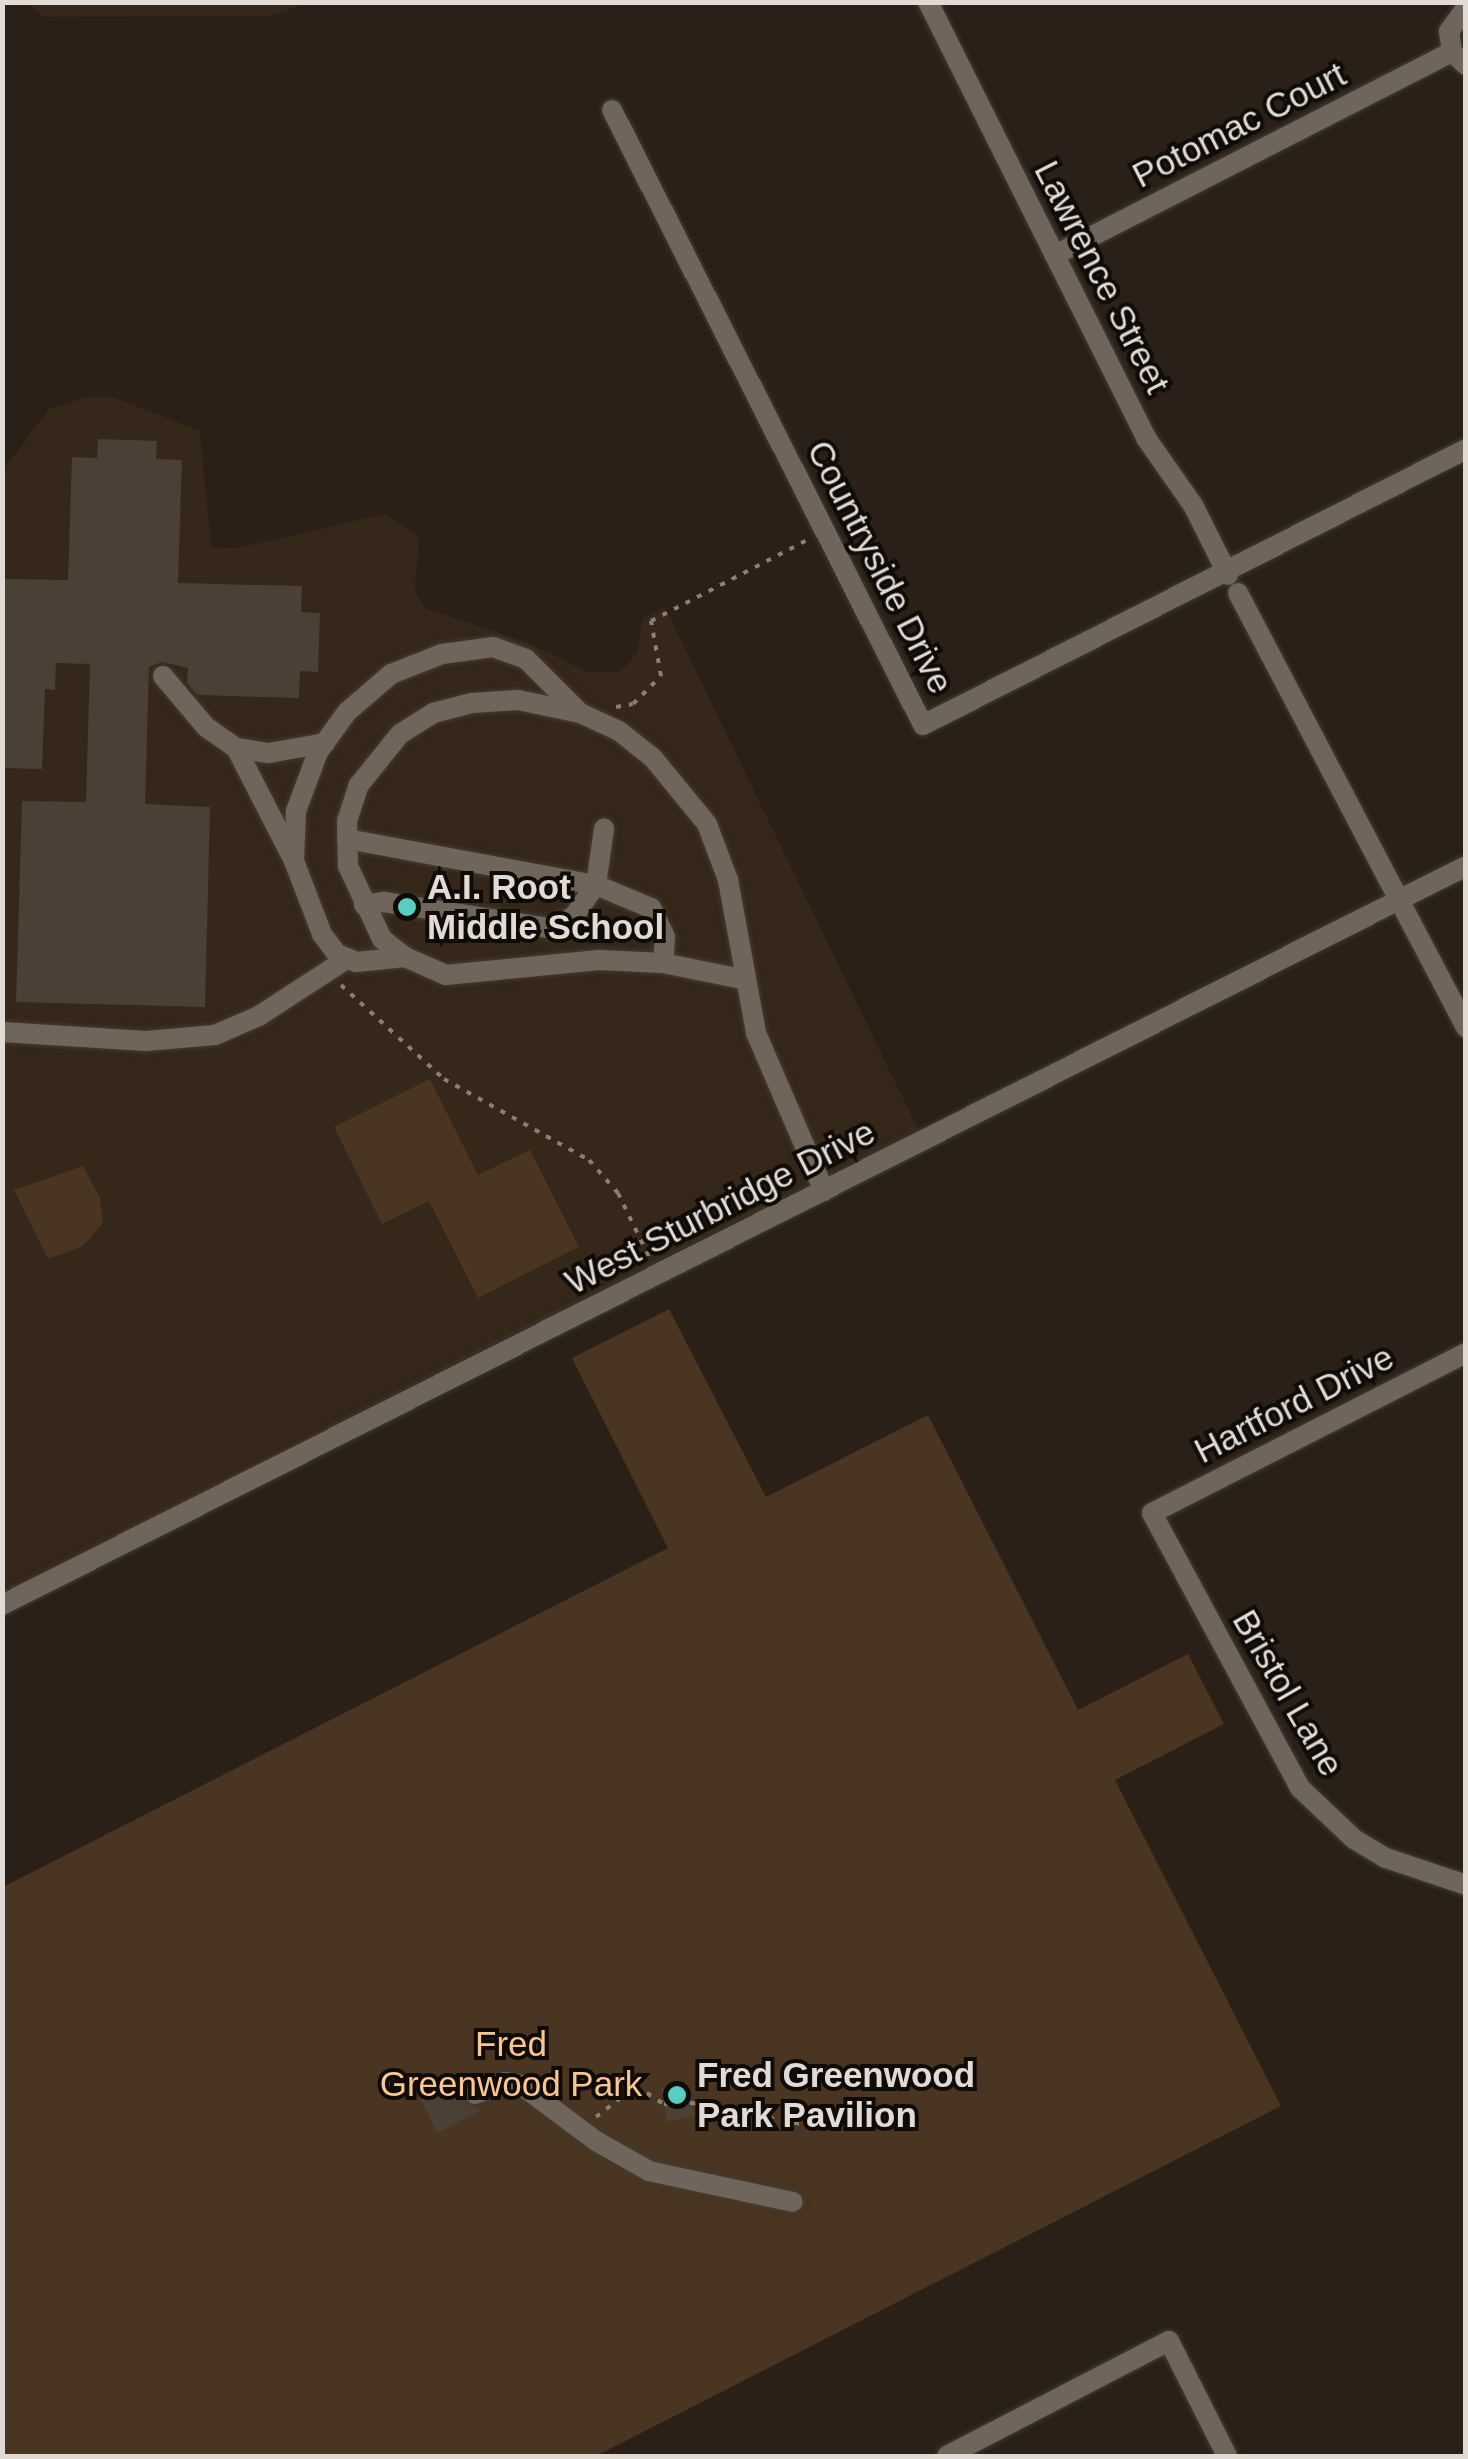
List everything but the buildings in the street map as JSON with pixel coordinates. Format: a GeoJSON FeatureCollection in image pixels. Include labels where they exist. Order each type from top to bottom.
{"type":"FeatureCollection","features":[{"type":"Feature","properties":{"kind":"street","name":"Lawrence Street"},"geometry":{"type":"LineString","coordinates":[[928,2],[1146,438],[1193,505],[1466,1028]]}},
{"type":"Feature","properties":{"kind":"street","name":"Potomac Court"},"geometry":{"type":"LineString","coordinates":[[1055,254],[1459,58],[1448,31],[1466,8]]}},
{"type":"Feature","properties":{"kind":"street","name":"Countryside Drive"},"geometry":{"type":"LineString","coordinates":[[612,110],[923,725],[1231,580],[1466,449]]}},
{"type":"Feature","properties":{"kind":"street"},"geometry":{"type":"LineString","coordinates":[[294,861],[296,811],[325,743],[346,712],[391,674],[442,654],[494,647],[526,659],[578,710]]}},
{"type":"Feature","properties":{"kind":"street"},"geometry":{"type":"LineString","coordinates":[[163,676],[206,727],[236,748],[269,754],[325,743]]}},
{"type":"Feature","properties":{"kind":"street"},"geometry":{"type":"LineString","coordinates":[[742,979],[663,962],[541,963],[446,975],[405,957],[382,939],[348,866],[347,838],[359,785],[383,748],[433,713],[518,700],[578,710],[619,730],[653,758],[707,824],[728,880],[742,979],[776,1086],[824,1191]]}},
{"type":"Feature","properties":{"kind":"street"},"geometry":{"type":"LineString","coordinates":[[236,748],[294,861],[322,934],[348,958]]}},
{"type":"Feature","properties":{"kind":"street"},"geometry":{"type":"LineString","coordinates":[[364,905],[384,902],[554,929],[574,916],[596,885],[604,828]]}},
{"type":"Feature","properties":{"kind":"street"},"geometry":{"type":"LineString","coordinates":[[347,838],[596,885],[651,908],[665,937],[663,962]]}},
{"type":"Feature","properties":{"kind":"street","name":"West Sturbridge Drive"},"geometry":{"type":"LineString","coordinates":[[2,1605],[1466,866]]}},
{"type":"Feature","properties":{"kind":"street"},"geometry":{"type":"LineString","coordinates":[[2,1032],[146,1041],[215,1035],[328,976],[348,958],[405,957]]}},
{"type":"Feature","properties":{"kind":"street","name":"Hartford Drive"},"geometry":{"type":"LineString","coordinates":[[1152,1513],[1466,1353]]}},
{"type":"Feature","properties":{"kind":"street","name":"Bristol Lane"},"geometry":{"type":"LineString","coordinates":[[1152,1513],[1300,1788],[1340,1827],[1386,1858],[1466,1885]]}},
{"type":"Feature","properties":{"kind":"street"},"geometry":{"type":"LineString","coordinates":[[475,2094],[505,2082],[522,2084],[584,2132],[648,2171],[793,2202]]}},
{"type":"Feature","properties":{"kind":"street"},"geometry":{"type":"LineString","coordinates":[[947,2456],[1169,2342],[1227,2456]]}},
{"type":"Feature","properties":{"kind":"path"},"geometry":{"type":"LineString","coordinates":[[578,710],[634,704],[651,692],[661,676],[652,621],[825,531]]}},
{"type":"Feature","properties":{"kind":"path"},"geometry":{"type":"LineString","coordinates":[[328,976],[444,1079],[589,1160],[618,1193],[657,1274]]}},
{"type":"Feature","properties":{"kind":"path"},"geometry":{"type":"LineString","coordinates":[[584,2132],[609,2101],[636,2086],[664,2104],[692,2103],[818,2128]]}},
{"type":"Feature","properties":{"kind":"shaded area"},"geometry":{"type":"Polygon","coordinates":[[[25,3],[307,3],[271,16],[45,17],[25,3]]]}},
{"type":"Feature","properties":{"kind":"shaded area","name":"A.I. Root Middle School"},"geometry":{"type":"Polygon","coordinates":[[[87,397],[113,397],[200,431],[211,547],[238,548],[385,514],[419,538],[415,591],[425,608],[529,643],[587,672],[620,672],[638,652],[642,619],[665,607],[918,1129],[3,1593],[3,470],[49,409],[87,397]]]}},
{"type":"Feature","properties":{"kind":"green space"},"geometry":{"type":"Polygon","coordinates":[[[430,1079],[478,1175],[530,1150],[579,1247],[478,1298],[429,1201],[382,1224],[334,1127],[430,1079]]]}},
{"type":"Feature","properties":{"kind":"green space"},"geometry":{"type":"Polygon","coordinates":[[[83,1166],[100,1198],[103,1223],[83,1246],[48,1259],[14,1190],[83,1166]]]}},
{"type":"Feature","properties":{"kind":"green space","name":"Fred Greenwood Park"},"geometry":{"type":"Polygon","coordinates":[[[669,1309],[766,1497],[928,1415],[1078,1710],[1188,1654],[1224,1724],[1115,1780],[1281,2106],[596,2456],[3,2456],[3,1887],[668,1548],[572,1358],[669,1309]]]}},
{"type":"Feature","properties":{"kind":"place","name":"A.I. Root Middle School"},"geometry":{"type":"Point","coordinates":[407,907]}},
{"type":"Feature","properties":{"kind":"place","name":"Fred Greenwood Park Pavilion"},"geometry":{"type":"Point","coordinates":[677,2095]}}]}
